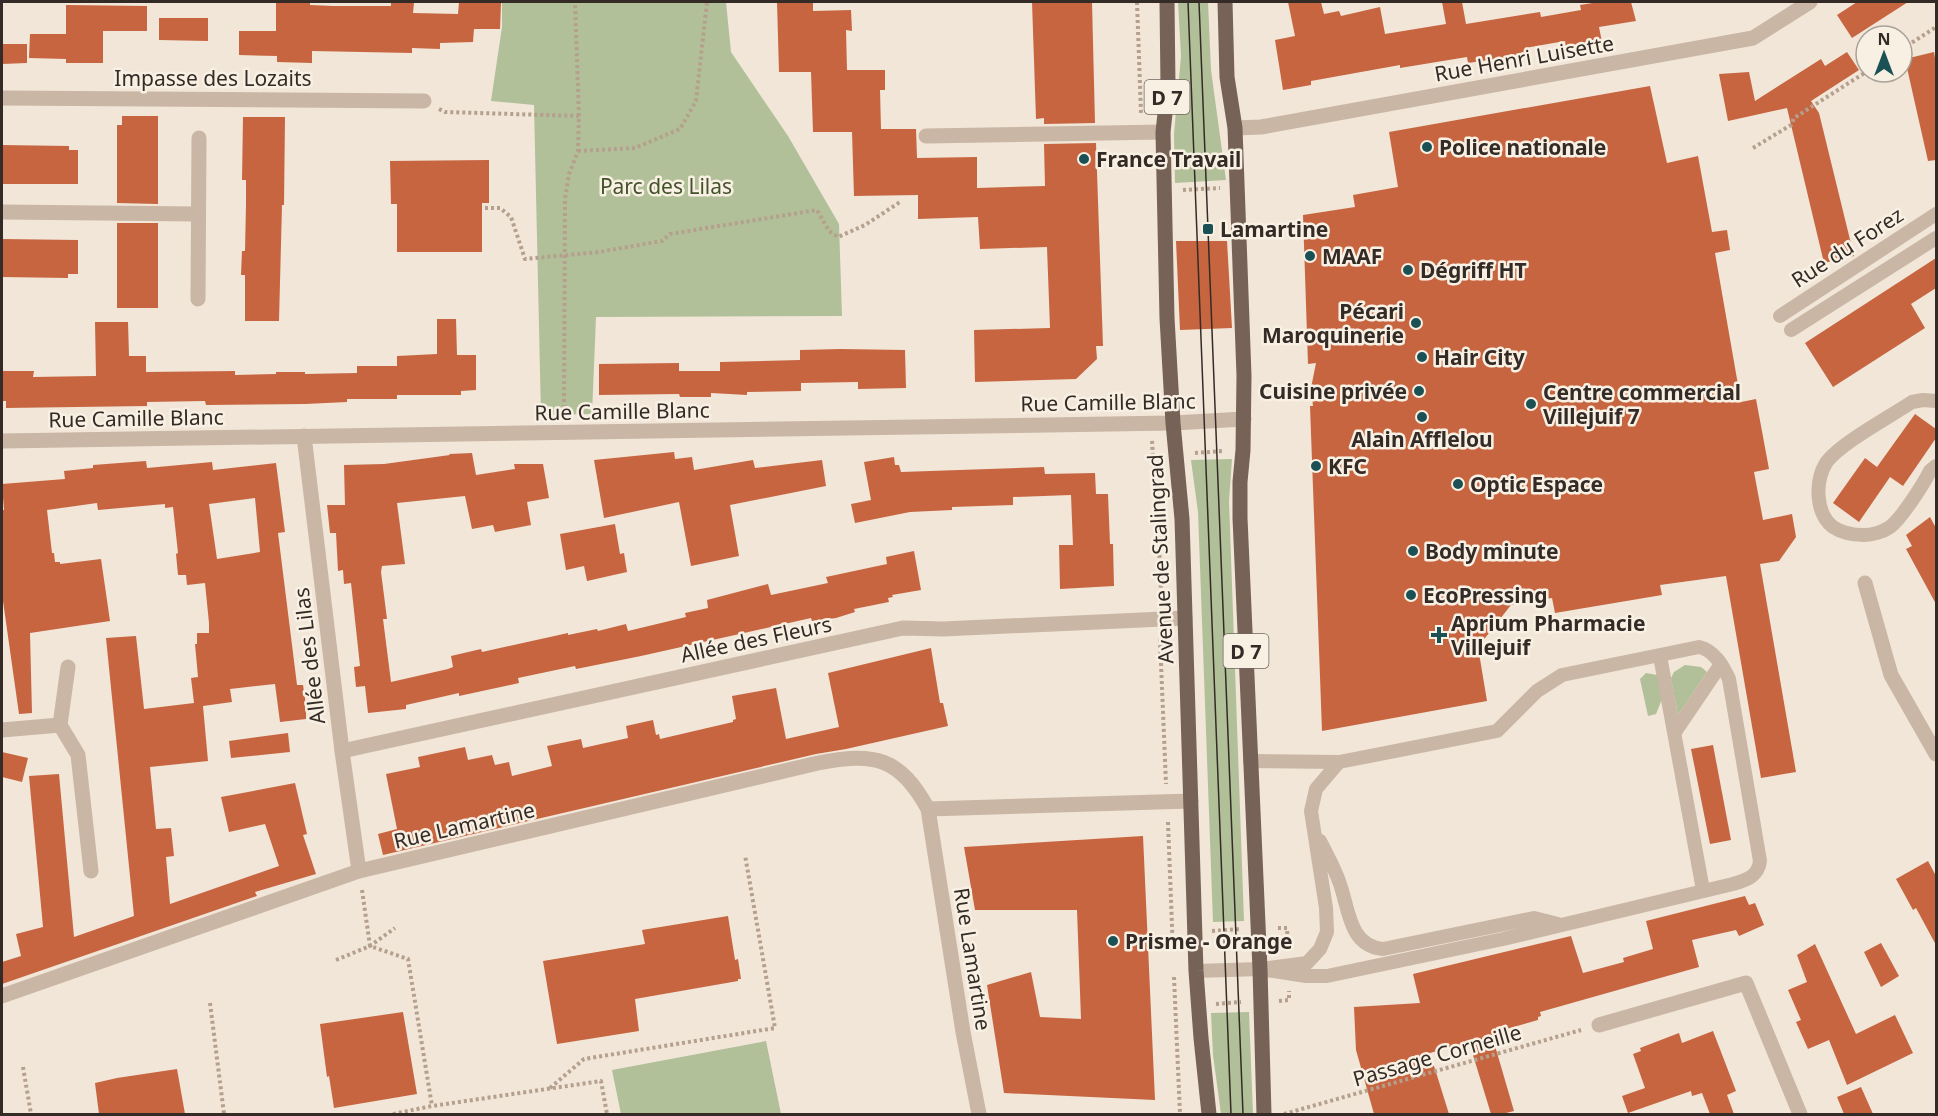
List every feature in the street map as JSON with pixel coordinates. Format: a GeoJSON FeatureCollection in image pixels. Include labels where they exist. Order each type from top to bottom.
{"type":"FeatureCollection","features":[{"type":"Feature","properties":{"kind":"main road","name":"Avenue de Stalingrad"},"geometry":{"type":"LineString","coordinates":[[1167,2],[1168,86],[1163,132],[1167,318],[1173,423],[1182,519],[1196,971],[1209,1114]]}},
{"type":"Feature","properties":{"kind":"main road","name":"D 7"},"geometry":{"type":"LineString","coordinates":[[1225,2],[1227,77],[1235,128],[1244,376],[1240,518],[1260,969],[1264,1114]]}},
{"type":"Feature","properties":{"kind":"street","name":"Rue Henri Luisette"},"geometry":{"type":"LineString","coordinates":[[1235,128],[1261,127],[1753,39],[1810,2]]}},
{"type":"Feature","properties":{"kind":"street","name":"Impasse des Lozaits"},"geometry":{"type":"LineString","coordinates":[[2,98],[424,101]]}},
{"type":"Feature","properties":{"kind":"street"},"geometry":{"type":"LineString","coordinates":[[926,136],[1163,132]]}},
{"type":"Feature","properties":{"kind":"street"},"geometry":{"type":"LineString","coordinates":[[198,299],[199,138]]}},
{"type":"Feature","properties":{"kind":"street"},"geometry":{"type":"LineString","coordinates":[[2,212],[198,214]]}},
{"type":"Feature","properties":{"kind":"street","name":"Rue Camille Blanc"},"geometry":{"type":"LineString","coordinates":[[2,441],[1244,420]]}},
{"type":"Feature","properties":{"kind":"street","name":"Allée des Lilas"},"geometry":{"type":"LineString","coordinates":[[304,436],[342,751],[359,871]]}},
{"type":"Feature","properties":{"kind":"street"},"geometry":{"type":"LineString","coordinates":[[1865,583],[1891,675],[1936,754]]}},
{"type":"Feature","properties":{"kind":"street","name":"Allée des Fleurs"},"geometry":{"type":"LineString","coordinates":[[342,751],[903,628],[1185,618]]}},
{"type":"Feature","properties":{"kind":"street"},"geometry":{"type":"LineString","coordinates":[[68,667],[60,725],[78,755],[91,871]]}},
{"type":"Feature","properties":{"kind":"street"},"geometry":{"type":"LineString","coordinates":[[2,730],[60,725]]}},
{"type":"Feature","properties":{"kind":"street","name":"Rue Lamartine"},"geometry":{"type":"LineString","coordinates":[[2,996],[359,871],[845,758],[861,758],[882,762],[896,769],[917,788],[928,809],[963,1032],[979,1114]]}},
{"type":"Feature","properties":{"kind":"street"},"geometry":{"type":"LineString","coordinates":[[928,809],[1191,801]]}},
{"type":"Feature","properties":{"kind":"street"},"geometry":{"type":"LineString","coordinates":[[1599,1025],[1746,983],[1800,1114]]}},
{"type":"Feature","properties":{"kind":"lane","name":"Rue du Forez"},"geometry":{"type":"LineString","coordinates":[[1780,316],[1936,214]]}},
{"type":"Feature","properties":{"kind":"lane"},"geometry":{"type":"LineString","coordinates":[[1791,330],[1936,238]]}},
{"type":"Feature","properties":{"kind":"lane"},"geometry":{"type":"LineString","coordinates":[[1936,401],[1912,402],[1835,453],[1822,471],[1818,493],[1823,514],[1834,528],[1845,533],[1868,535],[1882,531],[1895,522],[1930,471],[1936,466]]}},
{"type":"Feature","properties":{"kind":"lane"},"geometry":{"type":"LineString","coordinates":[[1250,761],[1339,762],[1462,740],[1497,731],[1537,691],[1562,675],[1699,647],[1712,654],[1729,679],[1760,861],[1757,872],[1747,879],[1491,942],[1327,976],[1306,976],[1260,969]]}},
{"type":"Feature","properties":{"kind":"lane"},"geometry":{"type":"LineString","coordinates":[[1660,656],[1703,890]]}},
{"type":"Feature","properties":{"kind":"lane"},"geometry":{"type":"LineString","coordinates":[[1675,732],[1720,664]]}},
{"type":"Feature","properties":{"kind":"lane"},"geometry":{"type":"LineString","coordinates":[[1196,971],[1260,969],[1306,963],[1320,949],[1327,932],[1326,908],[1311,811],[1316,789],[1339,762]]}},
{"type":"Feature","properties":{"kind":"lane"},"geometry":{"type":"LineString","coordinates":[[1314,828],[1341,885],[1353,929],[1371,947],[1383,949],[1534,918],[1561,925]]}},
{"type":"Feature","properties":{"kind":"path"},"geometry":{"type":"LineString","coordinates":[[564,433],[565,199],[569,174],[578,151],[579,116],[574,2]]}},
{"type":"Feature","properties":{"kind":"path"},"geometry":{"type":"LineString","coordinates":[[578,151],[635,147],[680,129],[696,100],[707,2]]}},
{"type":"Feature","properties":{"kind":"path"},"geometry":{"type":"LineString","coordinates":[[1137,2],[1142,133]]}},
{"type":"Feature","properties":{"kind":"path"},"geometry":{"type":"LineString","coordinates":[[1914,41],[1936,27]]}},
{"type":"Feature","properties":{"kind":"path"},"geometry":{"type":"LineString","coordinates":[[1754,148],[1791,125],[1794,118],[1854,80]]}},
{"type":"Feature","properties":{"kind":"path"},"geometry":{"type":"LineString","coordinates":[[424,101],[445,112],[579,116]]}},
{"type":"Feature","properties":{"kind":"path"},"geometry":{"type":"LineString","coordinates":[[1164,192],[1236,188]]}},
{"type":"Feature","properties":{"kind":"path"},"geometry":{"type":"LineString","coordinates":[[485,208],[500,208],[511,217],[525,259],[564,256],[662,241],[670,234],[817,210],[829,231],[838,237],[865,225],[900,202]]}},
{"type":"Feature","properties":{"kind":"path"},"geometry":{"type":"LineString","coordinates":[[1151,423],[1161,581],[1159,619],[1173,954]]}},
{"type":"Feature","properties":{"kind":"path"},"geometry":{"type":"LineString","coordinates":[[550,1088],[584,1059],[775,1028],[745,855]]}},
{"type":"Feature","properties":{"kind":"path"},"geometry":{"type":"LineString","coordinates":[[359,871],[370,946]]}},
{"type":"Feature","properties":{"kind":"path"},"geometry":{"type":"LineString","coordinates":[[336,960],[370,946],[395,928]]}},
{"type":"Feature","properties":{"kind":"path"},"geometry":{"type":"LineString","coordinates":[[370,946],[408,959],[432,1106]]}},
{"type":"Feature","properties":{"kind":"path"},"geometry":{"type":"LineString","coordinates":[[1174,975],[1180,1114]]}},
{"type":"Feature","properties":{"kind":"path"},"geometry":{"type":"LineString","coordinates":[[210,1003],[224,1114]]}},
{"type":"Feature","properties":{"kind":"path","name":"Passage Corneille"},"geometry":{"type":"LineString","coordinates":[[1284,1114],[1599,1025]]}},
{"type":"Feature","properties":{"kind":"path"},"geometry":{"type":"LineString","coordinates":[[23,1067],[31,1114]]}},
{"type":"Feature","properties":{"kind":"path"},"geometry":{"type":"LineString","coordinates":[[393,1114],[601,1081],[607,1114]]}},
{"type":"Feature","properties":{"kind":"green space","name":"Parc des Lilas"},"geometry":{"type":"Polygon","coordinates":[[[502,2],[726,2],[731,52],[788,136],[839,224],[842,316],[596,317],[592,414],[541,415],[534,105],[491,101],[502,27],[502,2]]]}},
{"type":"Feature","properties":{"kind":"green space"},"geometry":{"type":"Polygon","coordinates":[[[1178,2],[1208,2],[1211,70],[1226,180],[1175,183],[1174,134],[1181,56],[1178,2]]]}},
{"type":"Feature","properties":{"kind":"green space"},"geometry":{"type":"Polygon","coordinates":[[[1232,459],[1229,501],[1244,921],[1213,922],[1198,512],[1191,460],[1232,459]]]}},
{"type":"Feature","properties":{"kind":"green space"},"geometry":{"type":"Polygon","coordinates":[[[1685,665],[1701,667],[1707,672],[1678,715],[1671,678],[1674,672],[1685,665]]]}},
{"type":"Feature","properties":{"kind":"green space"},"geometry":{"type":"Polygon","coordinates":[[[1646,673],[1657,675],[1662,699],[1656,714],[1648,716],[1640,679],[1646,673]]]}},
{"type":"Feature","properties":{"kind":"green space"},"geometry":{"type":"Polygon","coordinates":[[[1249,1012],[1253,1114],[1221,1114],[1213,1055],[1211,1013],[1249,1012]]]}},
{"type":"Feature","properties":{"kind":"green space"},"geometry":{"type":"Polygon","coordinates":[[[766,1041],[781,1114],[621,1114],[612,1070],[766,1041]]]}},
{"type":"Feature","properties":{"kind":"building"},"geometry":{"type":"Polygon","coordinates":[[[276,2],[310,2],[310,5],[333,6],[391,6],[391,3],[414,3],[413,13],[458,14],[459,2],[501,3],[500,29],[474,29],[473,42],[440,43],[440,49],[412,48],[412,53],[312,51],[312,63],[277,62],[277,56],[239,55],[239,31],[276,31],[276,2]]]}},
{"type":"Feature","properties":{"kind":"building"},"geometry":{"type":"Polygon","coordinates":[[[777,2],[813,2],[813,11],[851,10],[852,31],[846,30],[847,70],[885,70],[885,90],[880,90],[881,129],[916,129],[917,158],[977,157],[977,188],[1045,186],[1044,144],[1096,143],[1103,346],[1096,346],[1097,359],[1076,379],[975,382],[974,330],[1050,328],[1047,247],[980,249],[978,217],[918,219],[918,195],[854,196],[852,132],[813,132],[811,72],[779,72],[777,2]]]}},
{"type":"Feature","properties":{"kind":"building"},"geometry":{"type":"Polygon","coordinates":[[[1032,2],[1092,2],[1095,123],[1044,124],[1044,118],[1036,119],[1032,2]]]}},
{"type":"Feature","properties":{"kind":"building"},"geometry":{"type":"Polygon","coordinates":[[[1288,2],[1321,2],[1324,14],[1339,11],[1341,16],[1380,7],[1385,34],[1446,24],[1442,2],[1462,2],[1466,24],[1540,12],[1541,17],[1581,10],[1580,5],[1599,2],[1631,2],[1636,21],[1599,27],[1602,42],[1566,48],[1565,41],[1525,48],[1526,54],[1468,63],[1467,57],[1400,68],[1400,65],[1311,81],[1311,85],[1283,90],[1275,40],[1295,36],[1288,2]]]}},
{"type":"Feature","properties":{"kind":"building"},"geometry":{"type":"Polygon","coordinates":[[[1857,2],[1908,2],[1874,24],[1854,24],[1852,38],[1837,15],[1857,2]]]}},
{"type":"Feature","properties":{"kind":"building"},"geometry":{"type":"Polygon","coordinates":[[[66,5],[147,6],[147,31],[103,31],[103,63],[66,63],[66,59],[29,58],[30,34],[66,34],[66,5]]]}},
{"type":"Feature","properties":{"kind":"building"},"geometry":{"type":"Polygon","coordinates":[[[159,18],[208,18],[208,41],[159,40],[159,18]]]}},
{"type":"Feature","properties":{"kind":"building"},"geometry":{"type":"Polygon","coordinates":[[[2,44],[27,44],[27,63],[2,64],[2,44]]]}},
{"type":"Feature","properties":{"kind":"building"},"geometry":{"type":"Polygon","coordinates":[[[1847,52],[1854,62],[1854,73],[1811,101],[1819,113],[1854,256],[1824,263],[1787,108],[1728,121],[1719,74],[1749,72],[1755,101],[1821,59],[1825,66],[1847,52]]]}},
{"type":"Feature","properties":{"kind":"building"},"geometry":{"type":"Polygon","coordinates":[[[1934,52],[1936,160],[1928,161],[1911,84],[1914,84],[1914,57],[1934,52]]]}},
{"type":"Feature","properties":{"kind":"building","name":"Centre commercial Villejuif 7"},"geometry":{"type":"Polygon","coordinates":[[[1650,86],[1667,163],[1698,156],[1712,232],[1727,230],[1730,250],[1715,253],[1741,402],[1756,399],[1769,469],[1754,472],[1763,520],[1792,514],[1796,537],[1779,561],[1760,564],[1796,772],[1761,778],[1726,576],[1660,585],[1662,595],[1555,613],[1552,598],[1511,605],[1478,647],[1487,701],[1322,731],[1310,406],[1313,406],[1311,388],[1316,363],[1308,364],[1303,215],[1355,207],[1353,195],[1398,187],[1389,132],[1650,86]]]}},
{"type":"Feature","properties":{"kind":"building"},"geometry":{"type":"Polygon","coordinates":[[[122,116],[158,116],[158,204],[117,203],[117,125],[122,125],[122,116]]]}},
{"type":"Feature","properties":{"kind":"building"},"geometry":{"type":"Polygon","coordinates":[[[243,117],[285,117],[279,321],[245,321],[245,275],[241,275],[242,251],[245,251],[246,205],[246,180],[242,180],[243,117]]]}},
{"type":"Feature","properties":{"kind":"building"},"geometry":{"type":"Polygon","coordinates":[[[2,145],[69,146],[69,150],[78,150],[78,184],[2,184],[2,145]]]}},
{"type":"Feature","properties":{"kind":"building"},"geometry":{"type":"Polygon","coordinates":[[[489,160],[489,203],[482,203],[482,252],[397,252],[397,204],[391,204],[390,161],[489,160]]]}},
{"type":"Feature","properties":{"kind":"building"},"geometry":{"type":"Polygon","coordinates":[[[117,223],[158,223],[158,308],[117,308],[117,223]]]}},
{"type":"Feature","properties":{"kind":"building"},"geometry":{"type":"Polygon","coordinates":[[[2,239],[78,240],[78,274],[68,274],[68,278],[2,277],[2,239]]]}},
{"type":"Feature","properties":{"kind":"building"},"geometry":{"type":"Polygon","coordinates":[[[1176,241],[1227,241],[1232,328],[1180,330],[1176,241]]]}},
{"type":"Feature","properties":{"kind":"building"},"geometry":{"type":"Polygon","coordinates":[[[1936,258],[1936,288],[1911,304],[1925,328],[1833,387],[1805,343],[1936,258]]]}},
{"type":"Feature","properties":{"kind":"building"},"geometry":{"type":"Polygon","coordinates":[[[437,319],[456,319],[457,355],[476,355],[476,390],[461,391],[461,395],[397,395],[397,399],[347,399],[347,402],[305,404],[206,405],[205,401],[147,402],[147,406],[6,408],[6,401],[2,401],[2,371],[34,371],[33,377],[96,376],[95,322],[128,322],[129,356],[146,356],[146,372],[235,371],[235,375],[276,374],[276,372],[357,373],[357,366],[397,366],[397,356],[437,354],[437,319]]]}},
{"type":"Feature","properties":{"kind":"building"},"geometry":{"type":"Polygon","coordinates":[[[800,350],[905,350],[906,388],[858,389],[858,382],[801,383],[801,391],[747,392],[747,395],[711,393],[711,397],[680,397],[679,394],[599,395],[599,364],[679,363],[679,371],[720,371],[720,362],[800,360],[800,350]]]}},
{"type":"Feature","properties":{"kind":"building"},"geometry":{"type":"Polygon","coordinates":[[[1915,414],[1936,429],[1936,438],[1903,486],[1890,477],[1859,522],[1833,503],[1865,458],[1877,467],[1915,414]]]}},
{"type":"Feature","properties":{"kind":"building"},"geometry":{"type":"Polygon","coordinates":[[[674,452],[675,459],[692,457],[694,470],[753,460],[755,468],[822,460],[826,486],[730,505],[739,556],[691,566],[679,502],[604,518],[594,460],[674,452]]]}},
{"type":"Feature","properties":{"kind":"building"},"geometry":{"type":"Polygon","coordinates":[[[472,453],[476,475],[515,469],[514,464],[543,464],[549,498],[527,502],[531,525],[495,532],[493,525],[472,529],[465,496],[397,503],[405,564],[382,566],[381,572],[387,619],[383,619],[391,682],[453,667],[451,656],[481,649],[482,652],[568,633],[568,635],[597,629],[598,631],[626,624],[628,631],[686,617],[685,613],[708,608],[707,600],[768,584],[771,595],[828,583],[826,577],[887,564],[886,557],[914,551],[921,590],[892,595],[893,597],[888,598],[889,602],[854,609],[855,612],[836,618],[812,621],[811,618],[641,656],[518,678],[519,683],[406,705],[406,709],[368,713],[365,686],[356,687],[354,667],[360,666],[351,583],[344,584],[343,570],[338,571],[336,533],[330,533],[327,505],[345,505],[344,465],[384,464],[449,454],[472,453]]]}},
{"type":"Feature","properties":{"kind":"building"},"geometry":{"type":"Polygon","coordinates":[[[894,457],[895,465],[899,465],[901,472],[1044,467],[1045,474],[1095,473],[1096,494],[1108,494],[1114,586],[1060,589],[1059,545],[1073,545],[1071,495],[1013,497],[1013,505],[952,507],[952,510],[910,512],[855,523],[851,504],[871,500],[864,462],[894,457]]]}},
{"type":"Feature","properties":{"kind":"building"},"geometry":{"type":"Polygon","coordinates":[[[146,461],[147,468],[212,462],[213,470],[276,463],[285,532],[278,533],[297,685],[303,685],[306,719],[280,722],[275,684],[230,689],[232,702],[203,706],[208,761],[150,767],[156,829],[171,828],[174,856],[166,857],[170,904],[279,866],[265,824],[229,832],[221,797],[295,783],[307,834],[303,835],[316,874],[255,892],[257,896],[2,984],[2,962],[21,956],[16,934],[43,927],[29,776],[59,774],[74,937],[134,916],[106,638],[136,636],[144,709],[194,703],[191,678],[198,677],[195,644],[197,644],[197,633],[209,633],[205,583],[187,585],[186,575],[178,575],[173,507],[165,508],[165,504],[98,510],[97,503],[47,510],[55,562],[60,562],[60,564],[101,559],[110,621],[30,633],[32,713],[19,714],[2,594],[2,510],[4,510],[2,484],[65,479],[64,471],[93,468],[93,465],[146,461]],[[255,498],[209,504],[217,559],[260,552],[255,498]]]}},
{"type":"Feature","properties":{"kind":"building"},"geometry":{"type":"Polygon","coordinates":[[[1930,517],[1936,528],[1936,604],[1906,549],[1912,546],[1906,535],[1930,517]]]}},
{"type":"Feature","properties":{"kind":"building"},"geometry":{"type":"Polygon","coordinates":[[[615,524],[620,554],[624,553],[627,572],[587,581],[584,566],[566,570],[560,534],[615,524]]]}},
{"type":"Feature","properties":{"kind":"building"},"geometry":{"type":"Polygon","coordinates":[[[931,648],[940,703],[943,703],[948,726],[816,754],[383,855],[378,834],[397,829],[386,774],[420,767],[418,757],[465,747],[468,760],[492,755],[495,765],[509,762],[512,776],[552,766],[547,746],[581,739],[583,748],[628,738],[626,726],[653,720],[656,735],[659,734],[660,739],[733,722],[736,719],[732,696],[776,688],[786,739],[839,727],[828,673],[931,648]]]}},
{"type":"Feature","properties":{"kind":"building"},"geometry":{"type":"Polygon","coordinates":[[[288,733],[290,752],[231,758],[229,741],[288,733]]]}},
{"type":"Feature","properties":{"kind":"building"},"geometry":{"type":"Polygon","coordinates":[[[1713,745],[1731,840],[1710,844],[1691,749],[1713,745]]]}},
{"type":"Feature","properties":{"kind":"building"},"geometry":{"type":"Polygon","coordinates":[[[2,752],[28,758],[22,782],[2,777],[2,752]]]}},
{"type":"Feature","properties":{"kind":"building","name":"Prisme - Orange"},"geometry":{"type":"Polygon","coordinates":[[[1143,836],[1155,1100],[1004,1093],[987,985],[1031,972],[1040,1017],[1081,1019],[1077,910],[975,910],[964,847],[1143,836]]]}},
{"type":"Feature","properties":{"kind":"building"},"geometry":{"type":"Polygon","coordinates":[[[1928,861],[1936,876],[1936,945],[1916,908],[1913,910],[1896,879],[1928,861]]]}},
{"type":"Feature","properties":{"kind":"building"},"geometry":{"type":"Polygon","coordinates":[[[1745,896],[1749,905],[1755,903],[1764,925],[1739,936],[1736,930],[1692,940],[1699,967],[1540,1012],[1541,1016],[1538,1020],[1506,1029],[1508,1035],[1493,1039],[1514,1111],[1491,1114],[1469,1042],[1430,1053],[1449,1114],[1374,1114],[1356,1050],[1354,1007],[1420,1003],[1413,974],[1571,936],[1583,973],[1624,962],[1623,958],[1653,949],[1646,921],[1745,896]]]}},
{"type":"Feature","properties":{"kind":"building"},"geometry":{"type":"Polygon","coordinates":[[[728,916],[735,960],[738,959],[741,979],[635,999],[639,1031],[557,1044],[543,961],[645,944],[642,930],[728,916]]]}},
{"type":"Feature","properties":{"kind":"building"},"geometry":{"type":"Polygon","coordinates":[[[1881,943],[1899,976],[1881,987],[1864,952],[1881,943]]]}},
{"type":"Feature","properties":{"kind":"building"},"geometry":{"type":"Polygon","coordinates":[[[1815,944],[1856,1034],[1895,1015],[1913,1053],[1847,1085],[1829,1040],[1808,1049],[1796,1022],[1801,1020],[1788,990],[1807,982],[1797,955],[1815,944]]]}},
{"type":"Feature","properties":{"kind":"building"},"geometry":{"type":"Polygon","coordinates":[[[403,1012],[417,1094],[334,1108],[329,1076],[327,1077],[320,1024],[403,1012]]]}},
{"type":"Feature","properties":{"kind":"building"},"geometry":{"type":"Polygon","coordinates":[[[1713,1031],[1736,1091],[1727,1095],[1734,1114],[1710,1114],[1702,1093],[1692,1096],[1691,1091],[1628,1113],[1622,1096],[1645,1088],[1633,1054],[1641,1051],[1640,1048],[1679,1033],[1682,1043],[1713,1031]]]}},
{"type":"Feature","properties":{"kind":"building"},"geometry":{"type":"Polygon","coordinates":[[[177,1069],[185,1114],[99,1114],[95,1083],[177,1069]]]}},
{"type":"Feature","properties":{"kind":"building"},"geometry":{"type":"Polygon","coordinates":[[[1861,1087],[1873,1114],[1844,1114],[1837,1097],[1861,1087]]]}},
{"type":"Feature","properties":{"kind":"tram line"},"geometry":{"type":"LineString","coordinates":[[1188,2],[1231,1114]]}},
{"type":"Feature","properties":{"kind":"tram line"},"geometry":{"type":"LineString","coordinates":[[1199,2],[1243,1114]]}},
{"type":"Feature","properties":{"kind":"place","name":"Police nationale"},"geometry":{"type":"Point","coordinates":[1427,147]}},
{"type":"Feature","properties":{"kind":"place","name":"France Travail"},"geometry":{"type":"Point","coordinates":[1084,159]}},
{"type":"Feature","properties":{"kind":"place","name":"Lamartine"},"geometry":{"type":"Point","coordinates":[1208,229]}},
{"type":"Feature","properties":{"kind":"place","name":"MAAF"},"geometry":{"type":"Point","coordinates":[1310,256]}},
{"type":"Feature","properties":{"kind":"place","name":"Dégriff HT"},"geometry":{"type":"Point","coordinates":[1408,270]}},
{"type":"Feature","properties":{"kind":"place","name":"Pécari Maroquinerie"},"geometry":{"type":"Point","coordinates":[1416,323]}},
{"type":"Feature","properties":{"kind":"place","name":"Hair City"},"geometry":{"type":"Point","coordinates":[1422,357]}},
{"type":"Feature","properties":{"kind":"place","name":"Cuisine privée"},"geometry":{"type":"Point","coordinates":[1419,391]}},
{"type":"Feature","properties":{"kind":"place","name":"Centre commercial Villejuif 7"},"geometry":{"type":"Point","coordinates":[1531,404]}},
{"type":"Feature","properties":{"kind":"place","name":"Alain Afflelou"},"geometry":{"type":"Point","coordinates":[1422,417]}},
{"type":"Feature","properties":{"kind":"place","name":"KFC"},"geometry":{"type":"Point","coordinates":[1316,466]}},
{"type":"Feature","properties":{"kind":"place","name":"Optic Espace"},"geometry":{"type":"Point","coordinates":[1458,484]}},
{"type":"Feature","properties":{"kind":"place","name":"Body minute"},"geometry":{"type":"Point","coordinates":[1413,551]}},
{"type":"Feature","properties":{"kind":"place","name":"EcoPressing"},"geometry":{"type":"Point","coordinates":[1411,595]}},
{"type":"Feature","properties":{"kind":"place","name":"Aprium Pharmacie Villejuif"},"geometry":{"type":"Point","coordinates":[1439,635]}},
{"type":"Feature","properties":{"kind":"place","name":"Prisme - Orange"},"geometry":{"type":"Point","coordinates":[1113,941]}}]}
